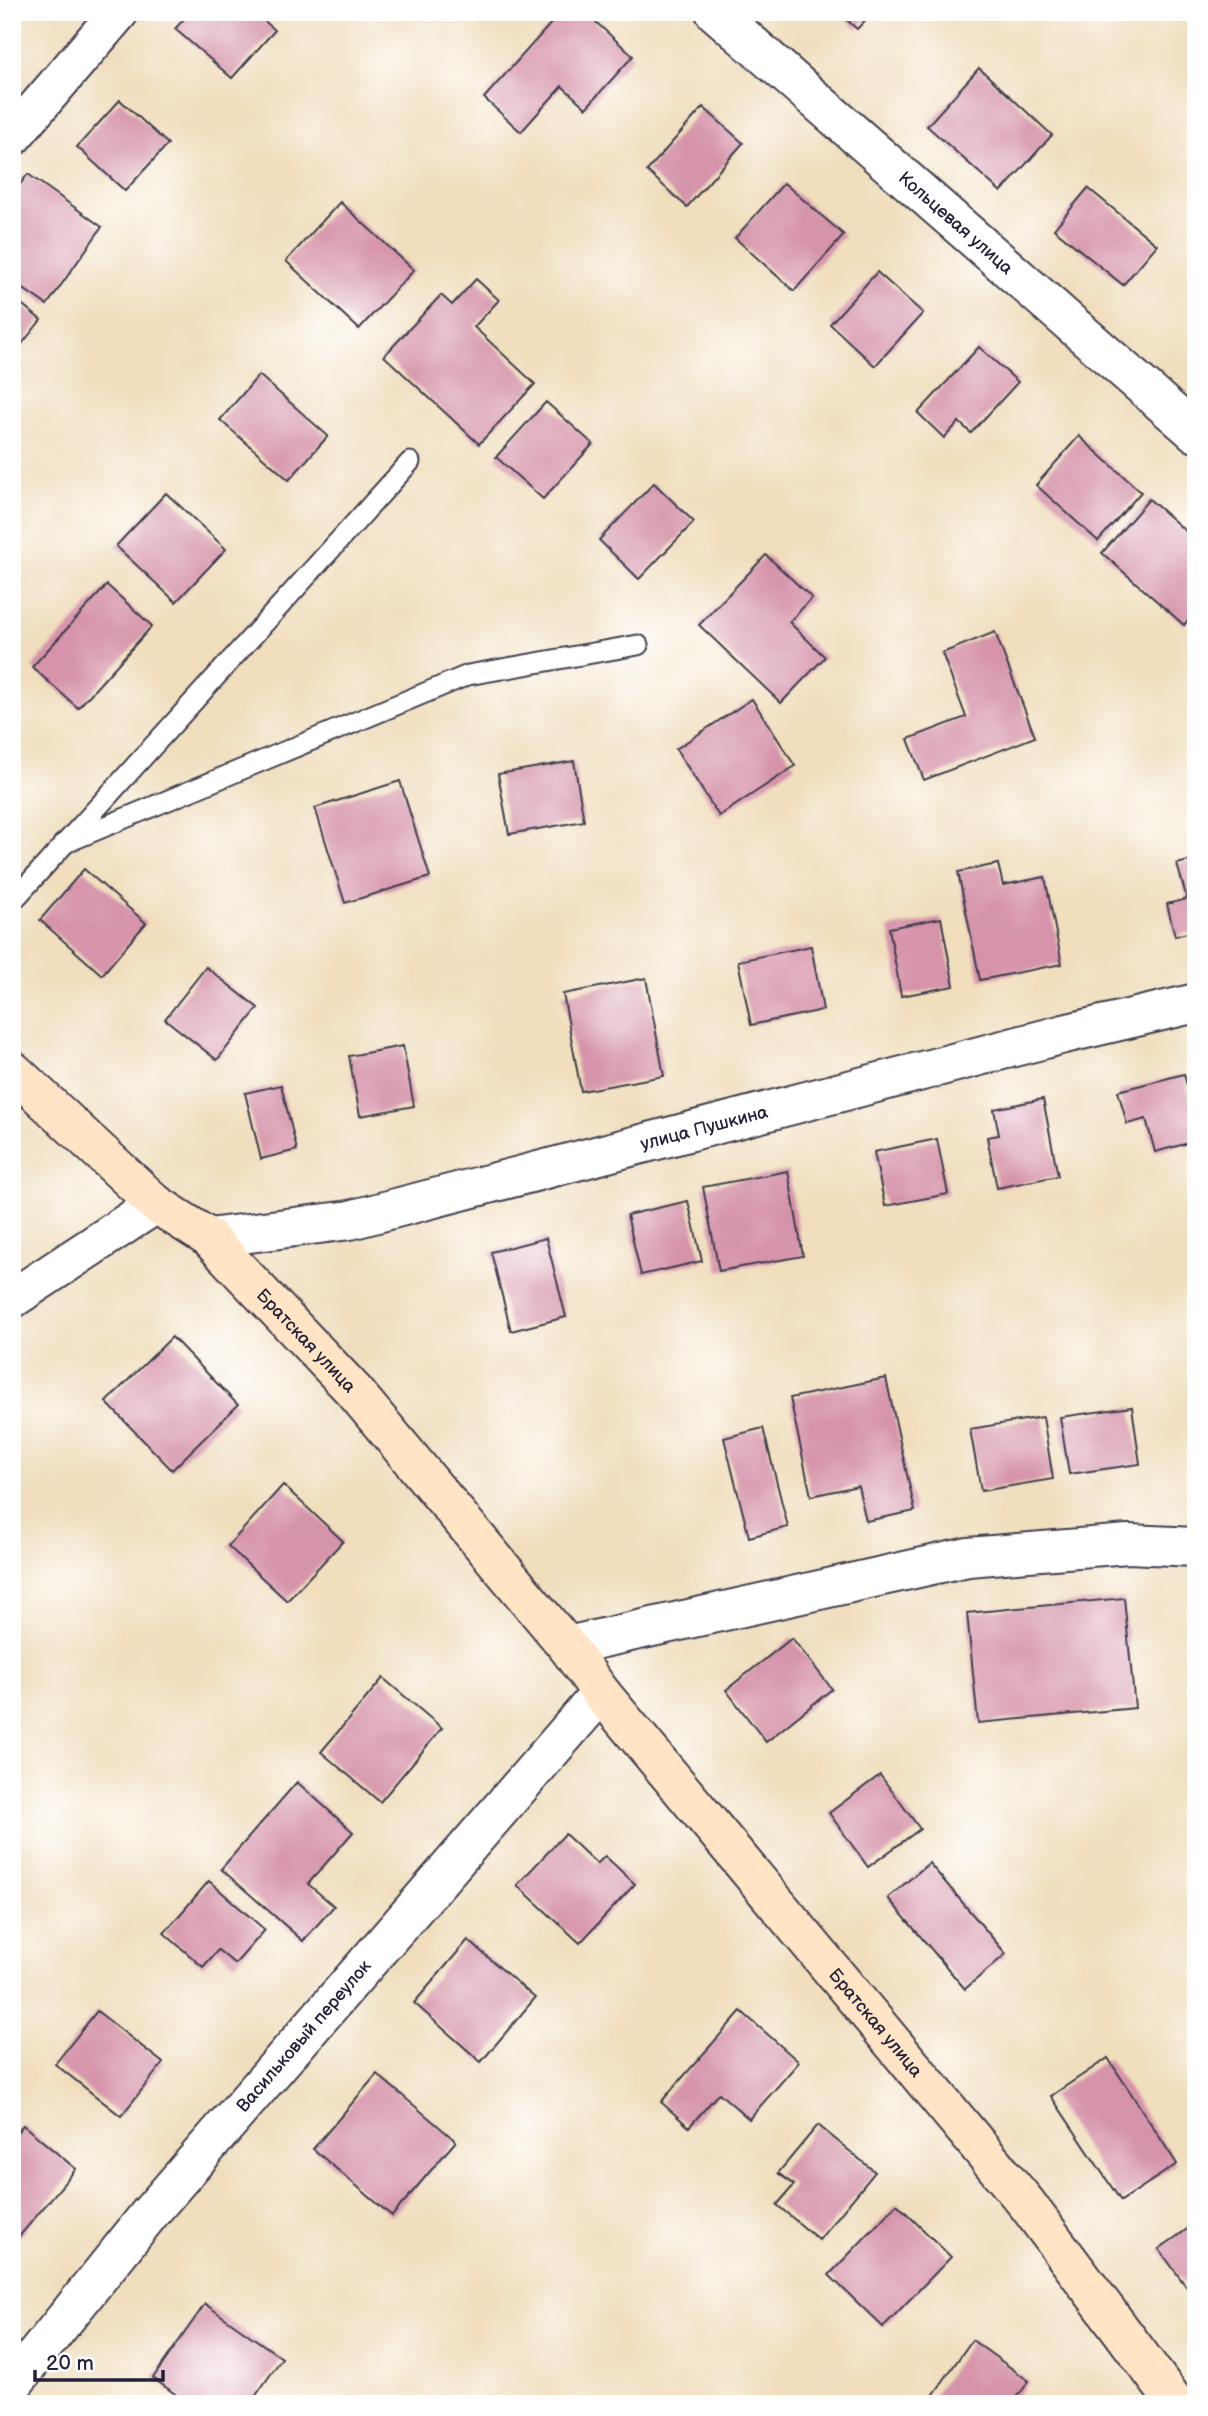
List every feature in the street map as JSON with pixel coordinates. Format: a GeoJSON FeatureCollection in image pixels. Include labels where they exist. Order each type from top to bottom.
{"type":"FeatureCollection","features":[{"type":"Feature","properties":{"kind":"main road","name":"Братская улица"},"geometry":{"type":"LineString","coordinates":[[12,1070],[156,1203],[209,1238],[354,1391],[568,1646],[601,1693],[1027,2204],[1177,2404]]}},
{"type":"Feature","properties":{"kind":"street"},"geometry":{"type":"LineString","coordinates":[[12,137],[119,12]]}},
{"type":"Feature","properties":{"kind":"street","name":"Кольцевая улица"},"geometry":{"type":"LineString","coordinates":[[715,12],[1196,433]]}},
{"type":"Feature","properties":{"kind":"street","name":"улица Пушкина"},"geometry":{"type":"LineString","coordinates":[[209,1238],[350,1220],[1064,1034],[1196,1003]]}},
{"type":"Feature","properties":{"kind":"street"},"geometry":{"type":"LineString","coordinates":[[12,1299],[156,1203]]}},
{"type":"Feature","properties":{"kind":"street"},"geometry":{"type":"LineString","coordinates":[[568,1646],[968,1558],[1128,1544],[1196,1547]]}},
{"type":"Feature","properties":{"kind":"street","name":"Васильковый переулок"},"geometry":{"type":"LineString","coordinates":[[12,2385],[150,2213],[601,1693]]}},
{"type":"Feature","properties":{"kind":"lane"},"geometry":{"type":"LineString","coordinates":[[12,902],[410,462]]}},
{"type":"Feature","properties":{"kind":"lane"},"geometry":{"type":"LineString","coordinates":[[63,844],[468,675],[638,645]]}},
{"type":"Feature","properties":{"kind":"building"},"geometry":{"type":"Polygon","coordinates":[[[190,12],[254,12],[275,30],[232,78],[175,29],[190,12]]]}},
{"type":"Feature","properties":{"kind":"building"},"geometry":{"type":"Polygon","coordinates":[[[561,12],[585,12],[633,56],[586,108],[562,86],[521,132],[484,98],[561,12]]]}},
{"type":"Feature","properties":{"kind":"building"},"geometry":{"type":"Polygon","coordinates":[[[838,12],[873,12],[857,29],[838,12]]]}},
{"type":"Feature","properties":{"kind":"building"},"geometry":{"type":"Polygon","coordinates":[[[979,68],[1052,135],[1001,192],[927,126],[979,68]]]}},
{"type":"Feature","properties":{"kind":"building"},"geometry":{"type":"Polygon","coordinates":[[[120,100],[168,144],[125,191],[77,147],[120,100]]]}},
{"type":"Feature","properties":{"kind":"building"},"geometry":{"type":"Polygon","coordinates":[[[703,107],[743,143],[687,207],[647,171],[703,107]]]}},
{"type":"Feature","properties":{"kind":"building"},"geometry":{"type":"Polygon","coordinates":[[[28,174],[102,227],[47,305],[12,281],[12,195],[28,174]]]}},
{"type":"Feature","properties":{"kind":"building"},"geometry":{"type":"Polygon","coordinates":[[[784,183],[844,235],[794,291],[735,238],[784,183]]]}},
{"type":"Feature","properties":{"kind":"building"},"geometry":{"type":"Polygon","coordinates":[[[1088,188],[1157,245],[1123,285],[1054,229],[1088,188]]]}},
{"type":"Feature","properties":{"kind":"building"},"geometry":{"type":"Polygon","coordinates":[[[340,202],[414,270],[359,329],[286,261],[340,202]]]}},
{"type":"Feature","properties":{"kind":"building"},"geometry":{"type":"Polygon","coordinates":[[[877,272],[923,313],[875,366],[830,324],[877,272]]]}},
{"type":"Feature","properties":{"kind":"building"},"geometry":{"type":"Polygon","coordinates":[[[476,279],[499,300],[474,327],[535,384],[479,444],[384,356],[441,295],[452,305],[476,279]]]}},
{"type":"Feature","properties":{"kind":"building"},"geometry":{"type":"Polygon","coordinates":[[[12,296],[41,320],[21,345],[12,338],[12,296]]]}},
{"type":"Feature","properties":{"kind":"building"},"geometry":{"type":"Polygon","coordinates":[[[979,347],[1018,382],[971,433],[959,422],[944,438],[918,413],[979,347]]]}},
{"type":"Feature","properties":{"kind":"building"},"geometry":{"type":"Polygon","coordinates":[[[259,375],[328,436],[289,480],[220,420],[259,375]]]}},
{"type":"Feature","properties":{"kind":"building"},"geometry":{"type":"Polygon","coordinates":[[[546,402],[593,444],[543,499],[496,457],[546,402]]]}},
{"type":"Feature","properties":{"kind":"building"},"geometry":{"type":"Polygon","coordinates":[[[1079,436],[1141,492],[1098,541],[1036,485],[1079,436]]]}},
{"type":"Feature","properties":{"kind":"building"},"geometry":{"type":"Polygon","coordinates":[[[654,483],[694,522],[639,579],[599,540],[654,483]]]}},
{"type":"Feature","properties":{"kind":"building"},"geometry":{"type":"Polygon","coordinates":[[[166,493],[226,549],[176,602],[116,546],[166,493]]]}},
{"type":"Feature","properties":{"kind":"building"},"geometry":{"type":"Polygon","coordinates":[[[1149,499],[1196,540],[1196,611],[1184,625],[1102,553],[1149,499]]]}},
{"type":"Feature","properties":{"kind":"building"},"geometry":{"type":"Polygon","coordinates":[[[766,555],[812,598],[789,622],[825,657],[781,703],[699,625],[766,555]]]}},
{"type":"Feature","properties":{"kind":"building"},"geometry":{"type":"Polygon","coordinates":[[[107,585],[152,626],[78,708],[32,667],[107,585]]]}},
{"type":"Feature","properties":{"kind":"building"},"geometry":{"type":"Polygon","coordinates":[[[995,632],[1035,737],[924,780],[908,739],[966,717],[942,653],[995,632]]]}},
{"type":"Feature","properties":{"kind":"building"},"geometry":{"type":"Polygon","coordinates":[[[752,699],[795,766],[719,816],[676,749],[752,699]]]}},
{"type":"Feature","properties":{"kind":"building"},"geometry":{"type":"Polygon","coordinates":[[[574,761],[584,821],[509,834],[498,774],[574,761]]]}},
{"type":"Feature","properties":{"kind":"building"},"geometry":{"type":"Polygon","coordinates":[[[400,781],[430,877],[345,903],[315,808],[400,781]]]}},
{"type":"Feature","properties":{"kind":"building"},"geometry":{"type":"Polygon","coordinates":[[[1196,859],[1196,931],[1175,936],[1167,904],[1187,899],[1177,864],[1196,859]]]}},
{"type":"Feature","properties":{"kind":"building"},"geometry":{"type":"Polygon","coordinates":[[[998,864],[1003,885],[1045,877],[1062,964],[980,980],[958,872],[998,864]]]}},
{"type":"Feature","properties":{"kind":"building"},"geometry":{"type":"Polygon","coordinates":[[[84,869],[146,923],[102,975],[40,920],[84,869]]]}},
{"type":"Feature","properties":{"kind":"building"},"geometry":{"type":"Polygon","coordinates":[[[941,918],[954,986],[901,996],[889,928],[941,918]]]}},
{"type":"Feature","properties":{"kind":"building"},"geometry":{"type":"Polygon","coordinates":[[[811,946],[823,1010],[751,1025],[738,961],[811,946]]]}},
{"type":"Feature","properties":{"kind":"building"},"geometry":{"type":"Polygon","coordinates":[[[206,967],[258,1008],[217,1060],[165,1019],[206,967]]]}},
{"type":"Feature","properties":{"kind":"building"},"geometry":{"type":"Polygon","coordinates":[[[646,978],[664,1076],[581,1091],[563,994],[646,978]]]}},
{"type":"Feature","properties":{"kind":"building"},"geometry":{"type":"Polygon","coordinates":[[[403,1046],[414,1106],[360,1116],[349,1056],[403,1046]]]}},
{"type":"Feature","properties":{"kind":"building"},"geometry":{"type":"Polygon","coordinates":[[[1184,1074],[1196,1121],[1196,1141],[1155,1152],[1146,1119],[1127,1124],[1118,1091],[1184,1074]]]}},
{"type":"Feature","properties":{"kind":"building"},"geometry":{"type":"Polygon","coordinates":[[[281,1085],[297,1150],[261,1159],[245,1093],[281,1085]]]}},
{"type":"Feature","properties":{"kind":"building"},"geometry":{"type":"Polygon","coordinates":[[[1043,1099],[1058,1176],[997,1188],[987,1137],[999,1135],[994,1109],[1043,1099]]]}},
{"type":"Feature","properties":{"kind":"building"},"geometry":{"type":"Polygon","coordinates":[[[937,1139],[948,1194],[885,1206],[874,1152],[937,1139]]]}},
{"type":"Feature","properties":{"kind":"building"},"geometry":{"type":"Polygon","coordinates":[[[788,1171],[803,1256],[719,1271],[703,1187],[788,1171]]]}},
{"type":"Feature","properties":{"kind":"building"},"geometry":{"type":"Polygon","coordinates":[[[688,1201],[702,1261],[641,1275],[627,1215],[688,1201]]]}},
{"type":"Feature","properties":{"kind":"building"},"geometry":{"type":"Polygon","coordinates":[[[546,1238],[566,1317],[511,1331],[491,1252],[546,1238]]]}},
{"type":"Feature","properties":{"kind":"building"},"geometry":{"type":"Polygon","coordinates":[[[172,1337],[238,1405],[172,1470],[106,1402],[172,1337]]]}},
{"type":"Feature","properties":{"kind":"building"},"geometry":{"type":"Polygon","coordinates":[[[886,1378],[915,1511],[866,1521],[858,1486],[811,1496],[790,1398],[886,1378]]]}},
{"type":"Feature","properties":{"kind":"building"},"geometry":{"type":"Polygon","coordinates":[[[1132,1407],[1140,1464],[1069,1474],[1060,1417],[1132,1407]]]}},
{"type":"Feature","properties":{"kind":"building"},"geometry":{"type":"Polygon","coordinates":[[[1043,1417],[1053,1479],[981,1491],[970,1429],[1043,1417]]]}},
{"type":"Feature","properties":{"kind":"building"},"geometry":{"type":"Polygon","coordinates":[[[763,1428],[788,1527],[749,1537],[724,1438],[763,1428]]]}},
{"type":"Feature","properties":{"kind":"building"},"geometry":{"type":"Polygon","coordinates":[[[283,1485],[343,1541],[287,1601],[228,1546],[283,1485]]]}},
{"type":"Feature","properties":{"kind":"building"},"geometry":{"type":"Polygon","coordinates":[[[1124,1598],[1135,1708],[978,1723],[967,1613],[1124,1598]]]}},
{"type":"Feature","properties":{"kind":"building"},"geometry":{"type":"Polygon","coordinates":[[[792,1638],[832,1689],[766,1742],[726,1690],[792,1638]]]}},
{"type":"Feature","properties":{"kind":"building"},"geometry":{"type":"Polygon","coordinates":[[[383,1678],[442,1728],[380,1802],[321,1752],[383,1678]]]}},
{"type":"Feature","properties":{"kind":"building"},"geometry":{"type":"Polygon","coordinates":[[[880,1775],[920,1829],[868,1867],[829,1813],[880,1775]]]}},
{"type":"Feature","properties":{"kind":"building"},"geometry":{"type":"Polygon","coordinates":[[[297,1782],[353,1832],[308,1884],[334,1906],[303,1941],[221,1869],[297,1782]]]}},
{"type":"Feature","properties":{"kind":"building"},"geometry":{"type":"Polygon","coordinates":[[[565,1834],[597,1864],[605,1856],[635,1884],[580,1943],[517,1885],[565,1834]]]}},
{"type":"Feature","properties":{"kind":"building"},"geometry":{"type":"Polygon","coordinates":[[[929,1863],[1006,1954],[965,1989],[888,1898],[929,1863]]]}},
{"type":"Feature","properties":{"kind":"building"},"geometry":{"type":"Polygon","coordinates":[[[209,1881],[265,1930],[235,1964],[218,1950],[203,1967],[164,1933],[209,1881]]]}},
{"type":"Feature","properties":{"kind":"building"},"geometry":{"type":"Polygon","coordinates":[[[468,1940],[535,1998],[481,2062],[414,2003],[468,1940]]]}},
{"type":"Feature","properties":{"kind":"building"},"geometry":{"type":"Polygon","coordinates":[[[97,2011],[163,2063],[121,2116],[55,2064],[97,2011]]]}},
{"type":"Feature","properties":{"kind":"building"},"geometry":{"type":"Polygon","coordinates":[[[741,2011],[799,2062],[749,2119],[719,2093],[689,2127],[661,2102],[741,2011]]]}},
{"type":"Feature","properties":{"kind":"building"},"geometry":{"type":"Polygon","coordinates":[[[1108,2058],[1177,2164],[1121,2201],[1051,2096],[1108,2058]]]}},
{"type":"Feature","properties":{"kind":"building"},"geometry":{"type":"Polygon","coordinates":[[[377,2074],[456,2141],[392,2216],[313,2149],[377,2074]]]}},
{"type":"Feature","properties":{"kind":"building"},"geometry":{"type":"Polygon","coordinates":[[[23,2125],[76,2169],[12,2245],[12,2138],[23,2125]]]}},
{"type":"Feature","properties":{"kind":"building"},"geometry":{"type":"Polygon","coordinates":[[[818,2125],[875,2172],[819,2240],[777,2205],[794,2185],[778,2173],[818,2125]]]}},
{"type":"Feature","properties":{"kind":"building"},"geometry":{"type":"Polygon","coordinates":[[[897,2204],[951,2257],[883,2327],[829,2275],[897,2204]]]}},
{"type":"Feature","properties":{"kind":"building"},"geometry":{"type":"Polygon","coordinates":[[[1196,2223],[1196,2300],[1159,2249],[1196,2223]]]}},
{"type":"Feature","properties":{"kind":"building"},"geometry":{"type":"Polygon","coordinates":[[[205,2304],[282,2358],[250,2404],[189,2404],[153,2378],[205,2304]]]}},
{"type":"Feature","properties":{"kind":"building"},"geometry":{"type":"Polygon","coordinates":[[[972,2340],[1029,2381],[1012,2404],[927,2404],[972,2340]]]}}]}
